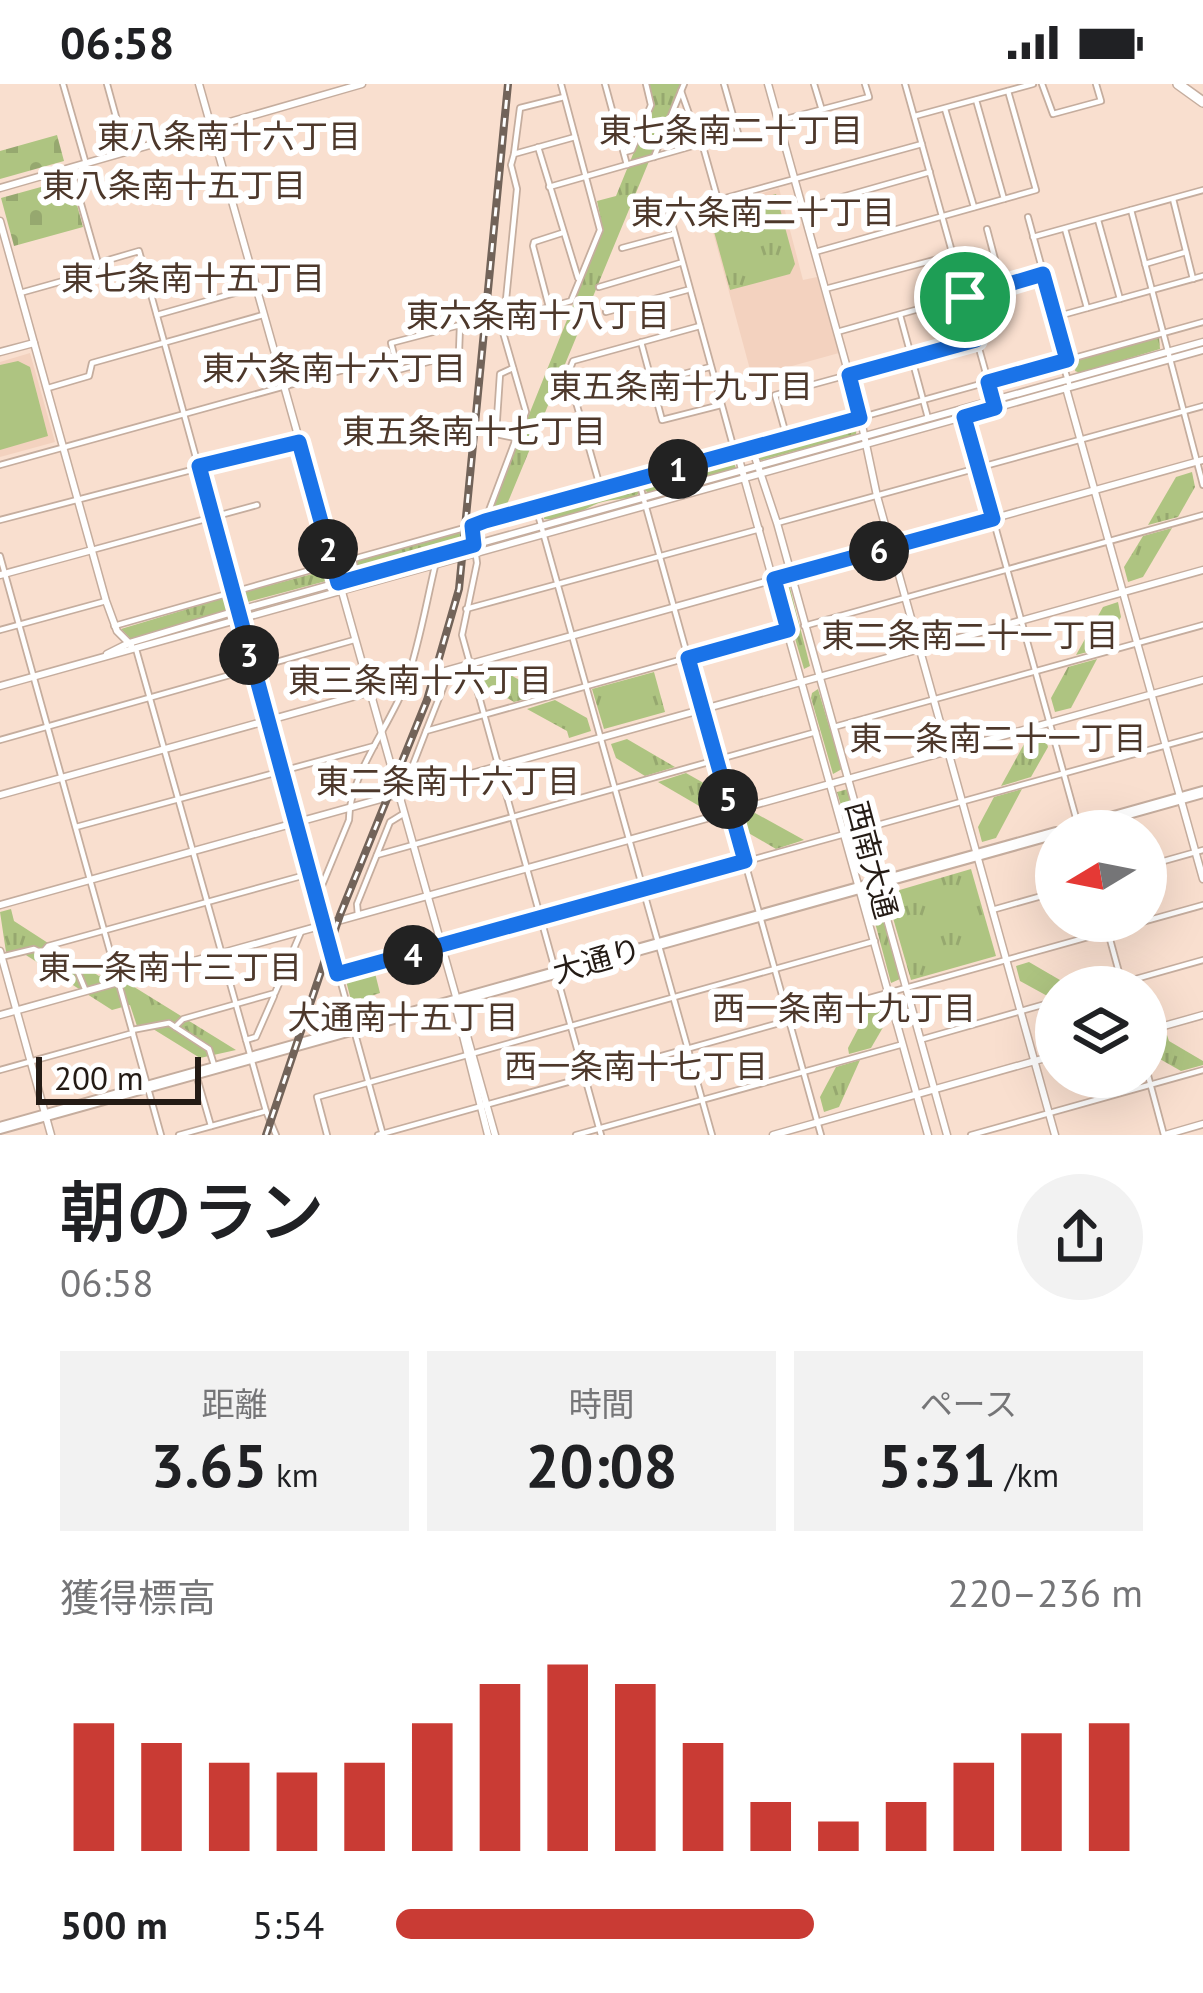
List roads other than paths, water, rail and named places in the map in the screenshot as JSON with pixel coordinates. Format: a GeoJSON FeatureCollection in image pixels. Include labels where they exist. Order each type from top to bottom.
{"type":"FeatureCollection","features":[{"type":"Feature","properties":{"kind":"highway","name":"大通り"},"geometry":{"type":"LineString","coordinates":[[1144,810],[1203,792]]}},
{"type":"Feature","properties":{"kind":"highway","name":"大通り"},"geometry":{"type":"LineString","coordinates":[[0,1128],[1035,839]]}},
{"type":"Feature","properties":{"kind":"main road"},"geometry":{"type":"LineString","coordinates":[[1178,84],[1203,98]]}},
{"type":"Feature","properties":{"kind":"main road"},"geometry":{"type":"LineString","coordinates":[[1189,84],[1203,98]]}},
{"type":"Feature","properties":{"kind":"street"},"geometry":{"type":"LineString","coordinates":[[63,84],[86,164]]}},
{"type":"Feature","properties":{"kind":"street"},"geometry":{"type":"LineString","coordinates":[[106,84],[126,153]]}},
{"type":"Feature","properties":{"kind":"street"},"geometry":{"type":"LineString","coordinates":[[200,84],[369,692],[378,743],[398,794],[492,1135]]}},
{"type":"Feature","properties":{"kind":"street"},"geometry":{"type":"LineString","coordinates":[[0,188],[362,84]]}},
{"type":"Feature","properties":{"kind":"street"},"geometry":{"type":"LineString","coordinates":[[478,322],[502,321],[571,301],[600,230],[561,84]]}},
{"type":"Feature","properties":{"kind":"street"},"geometry":{"type":"LineString","coordinates":[[604,84],[626,165]]}},
{"type":"Feature","properties":{"kind":"street"},"geometry":{"type":"LineString","coordinates":[[635,162],[632,150],[651,105],[646,84]]}},
{"type":"Feature","properties":{"kind":"street"},"geometry":{"type":"LineString","coordinates":[[549,187],[737,133],[724,84]]}},
{"type":"Feature","properties":{"kind":"street"},"geometry":{"type":"LineString","coordinates":[[768,84],[1055,1135]]}},
{"type":"Feature","properties":{"kind":"street"},"geometry":{"type":"LineString","coordinates":[[814,84],[822,110]]}},
{"type":"Feature","properties":{"kind":"street"},"geometry":{"type":"LineString","coordinates":[[778,121],[868,97],[865,84]]}},
{"type":"Feature","properties":{"kind":"street"},"geometry":{"type":"LineString","coordinates":[[905,84],[994,404]]}},
{"type":"Feature","properties":{"kind":"street"},"geometry":{"type":"LineString","coordinates":[[915,116],[1033,84]]}},
{"type":"Feature","properties":{"kind":"street"},"geometry":{"type":"LineString","coordinates":[[1042,84],[1053,113],[1101,101],[1096,84]]}},
{"type":"Feature","properties":{"kind":"street"},"geometry":{"type":"LineString","coordinates":[[682,87],[718,200],[922,144]]}},
{"type":"Feature","properties":{"kind":"street"},"geometry":{"type":"LineString","coordinates":[[653,157],[682,87]]}},
{"type":"Feature","properties":{"kind":"street"},"geometry":{"type":"LineString","coordinates":[[815,251],[1036,190],[1008,91]]}},
{"type":"Feature","properties":{"kind":"street"},"geometry":{"type":"LineString","coordinates":[[485,521],[526,412],[502,321],[517,189],[511,165],[520,108],[564,97]]}},
{"type":"Feature","properties":{"kind":"street"},"geometry":{"type":"LineString","coordinates":[[976,100],[1004,199]]}},
{"type":"Feature","properties":{"kind":"street"},"geometry":{"type":"LineString","coordinates":[[945,108],[974,207]]}},
{"type":"Feature","properties":{"kind":"street"},"geometry":{"type":"LineString","coordinates":[[514,154],[575,137]]}},
{"type":"Feature","properties":{"kind":"street"},"geometry":{"type":"LineString","coordinates":[[538,147],[575,277],[580,279]]}},
{"type":"Feature","properties":{"kind":"street"},"geometry":{"type":"LineString","coordinates":[[623,152],[632,150]]}},
{"type":"Feature","properties":{"kind":"street"},"geometry":{"type":"LineString","coordinates":[[20,293],[95,272],[98,263],[71,169]]}},
{"type":"Feature","properties":{"kind":"street"},"geometry":{"type":"LineString","coordinates":[[802,208],[930,172]]}},
{"type":"Feature","properties":{"kind":"street"},"geometry":{"type":"LineString","coordinates":[[1033,237],[1203,190]]}},
{"type":"Feature","properties":{"kind":"street"},"geometry":{"type":"LineString","coordinates":[[1172,199],[1193,279]]}},
{"type":"Feature","properties":{"kind":"street"},"geometry":{"type":"LineString","coordinates":[[667,205],[736,453]]}},
{"type":"Feature","properties":{"kind":"street"},"geometry":{"type":"LineString","coordinates":[[1131,210],[1203,485]]}},
{"type":"Feature","properties":{"kind":"street"},"geometry":{"type":"LineString","coordinates":[[1028,217],[1094,490],[1203,878]]}},
{"type":"Feature","properties":{"kind":"street"},"geometry":{"type":"LineString","coordinates":[[1098,220],[1120,299]]}},
{"type":"Feature","properties":{"kind":"street"},"geometry":{"type":"LineString","coordinates":[[0,221],[106,602],[114,626],[133,646],[151,698],[276,1135]]}},
{"type":"Feature","properties":{"kind":"street"},"geometry":{"type":"LineString","coordinates":[[987,229],[1002,286]]}},
{"type":"Feature","properties":{"kind":"street"},"geometry":{"type":"LineString","coordinates":[[1065,229],[1088,308]]}},
{"type":"Feature","properties":{"kind":"street"},"geometry":{"type":"LineString","coordinates":[[549,307],[533,246],[562,233]]}},
{"type":"Feature","properties":{"kind":"street"},"geometry":{"type":"LineString","coordinates":[[622,248],[675,233]]}},
{"type":"Feature","properties":{"kind":"street"},"geometry":{"type":"LineString","coordinates":[[98,263],[139,251],[381,1134],[1072,942]]}},
{"type":"Feature","properties":{"kind":"street"},"geometry":{"type":"LineString","coordinates":[[1145,264],[1186,252]]}},
{"type":"Feature","properties":{"kind":"street"},"geometry":{"type":"LineString","coordinates":[[825,289],[953,255]]}},
{"type":"Feature","properties":{"kind":"street"},"geometry":{"type":"LineString","coordinates":[[599,287],[682,263]]}},
{"type":"Feature","properties":{"kind":"street"},"geometry":{"type":"LineString","coordinates":[[837,332],[1043,274]]}},
{"type":"Feature","properties":{"kind":"street"},"geometry":{"type":"LineString","coordinates":[[1055,317],[1203,276]]}},
{"type":"Feature","properties":{"kind":"street"},"geometry":{"type":"LineString","coordinates":[[157,315],[256,287]]}},
{"type":"Feature","properties":{"kind":"street"},"geometry":{"type":"LineString","coordinates":[[606,312],[690,289]]}},
{"type":"Feature","properties":{"kind":"street"},"geometry":{"type":"LineString","coordinates":[[46,389],[89,376],[92,363],[263,315]]}},
{"type":"Feature","properties":{"kind":"street"},"geometry":{"type":"LineString","coordinates":[[900,315],[928,418]]}},
{"type":"Feature","properties":{"kind":"street"},"geometry":{"type":"LineString","coordinates":[[357,578],[353,559],[1203,322]]}},
{"type":"Feature","properties":{"kind":"street"},"geometry":{"type":"LineString","coordinates":[[460,325],[454,355],[398,370],[394,356],[391,343],[460,325]]}},
{"type":"Feature","properties":{"kind":"street"},"geometry":{"type":"LineString","coordinates":[[601,490],[568,374],[573,362],[700,326]]}},
{"type":"Feature","properties":{"kind":"street"},"geometry":{"type":"LineString","coordinates":[[787,438],[775,395],[976,340]]}},
{"type":"Feature","properties":{"kind":"street"},"geometry":{"type":"LineString","coordinates":[[641,342],[662,420],[721,405]]}},
{"type":"Feature","properties":{"kind":"street"},"geometry":{"type":"LineString","coordinates":[[0,352],[34,343]]}},
{"type":"Feature","properties":{"kind":"street"},"geometry":{"type":"LineString","coordinates":[[339,587],[357,578],[1203,346]]}},
{"type":"Feature","properties":{"kind":"street"},"geometry":{"type":"LineString","coordinates":[[0,465],[394,356]]}},
{"type":"Feature","properties":{"kind":"street"},"geometry":{"type":"LineString","coordinates":[[652,382],[711,366]]}},
{"type":"Feature","properties":{"kind":"street"},"geometry":{"type":"LineString","coordinates":[[512,368],[500,374],[496,434],[515,438]]}},
{"type":"Feature","properties":{"kind":"street"},"geometry":{"type":"LineString","coordinates":[[777,523],[1203,406]]}},
{"type":"Feature","properties":{"kind":"street"},"geometry":{"type":"LineString","coordinates":[[863,441],[928,418],[963,413]]}},
{"type":"Feature","properties":{"kind":"street"},"geometry":{"type":"LineString","coordinates":[[963,413],[1074,810]]}},
{"type":"Feature","properties":{"kind":"street"},"geometry":{"type":"LineString","coordinates":[[0,520],[299,442]]}},
{"type":"Feature","properties":{"kind":"street","name":"西南大通"},"geometry":{"type":"LineString","coordinates":[[752,448],[947,1135]]}},
{"type":"Feature","properties":{"kind":"street","name":"西南大通"},"geometry":{"type":"LineString","coordinates":[[736,453],[928,1135]]}},
{"type":"Feature","properties":{"kind":"street"},"geometry":{"type":"LineString","coordinates":[[0,795],[1200,461]]}},
{"type":"Feature","properties":{"kind":"street"},"geometry":{"type":"LineString","coordinates":[[638,480],[821,1135]]}},
{"type":"Feature","properties":{"kind":"street"},"geometry":{"type":"LineString","coordinates":[[3,575],[257,505]]}},
{"type":"Feature","properties":{"kind":"street"},"geometry":{"type":"LineString","coordinates":[[536,508],[712,1135]]}},
{"type":"Feature","properties":{"kind":"street"},"geometry":{"type":"LineString","coordinates":[[804,626],[1203,515]]}},
{"type":"Feature","properties":{"kind":"street"},"geometry":{"type":"LineString","coordinates":[[472,526],[477,563],[462,635],[600,1132]]}},
{"type":"Feature","properties":{"kind":"street"},"geometry":{"type":"LineString","coordinates":[[466,609],[760,529]]}},
{"type":"Feature","properties":{"kind":"street"},"geometry":{"type":"LineString","coordinates":[[0,686],[237,615],[435,566],[474,549]]}},
{"type":"Feature","properties":{"kind":"street"},"geometry":{"type":"LineString","coordinates":[[0,556],[161,1135]]}},
{"type":"Feature","properties":{"kind":"street"},"geometry":{"type":"LineString","coordinates":[[114,626],[332,564]]}},
{"type":"Feature","properties":{"kind":"street"},"geometry":{"type":"LineString","coordinates":[[316,900],[349,820],[349,807],[406,682],[435,566]]}},
{"type":"Feature","properties":{"kind":"street"},"geometry":{"type":"LineString","coordinates":[[0,905],[1203,570]]}},
{"type":"Feature","properties":{"kind":"street"},"geometry":{"type":"LineString","coordinates":[[0,630],[106,602]]}},
{"type":"Feature","properties":{"kind":"street"},"geometry":{"type":"LineString","coordinates":[[834,728],[1203,625]]}},
{"type":"Feature","properties":{"kind":"street"},"geometry":{"type":"LineString","coordinates":[[426,731],[788,630]]}},
{"type":"Feature","properties":{"kind":"street"},"geometry":{"type":"LineString","coordinates":[[0,740],[354,640]]}},
{"type":"Feature","properties":{"kind":"street"},"geometry":{"type":"LineString","coordinates":[[409,775],[449,670]]}},
{"type":"Feature","properties":{"kind":"street"},"geometry":{"type":"LineString","coordinates":[[0,1015],[1203,680]]}},
{"type":"Feature","properties":{"kind":"street"},"geometry":{"type":"LineString","coordinates":[[377,855],[816,732]]}},
{"type":"Feature","properties":{"kind":"street"},"geometry":{"type":"LineString","coordinates":[[863,829],[1203,735]]}},
{"type":"Feature","properties":{"kind":"street"},"geometry":{"type":"LineString","coordinates":[[76,827],[378,743]]}},
{"type":"Feature","properties":{"kind":"street"},"geometry":{"type":"LineString","coordinates":[[358,915],[357,904],[390,822],[403,814]]}},
{"type":"Feature","properties":{"kind":"street"},"geometry":{"type":"LineString","coordinates":[[337,974],[845,834]]}},
{"type":"Feature","properties":{"kind":"street"},"geometry":{"type":"LineString","coordinates":[[1167,860],[1199,851]]}},
{"type":"Feature","properties":{"kind":"street"},"geometry":{"type":"LineString","coordinates":[[42,952],[48,946],[309,874]]}},
{"type":"Feature","properties":{"kind":"street"},"geometry":{"type":"LineString","coordinates":[[992,910],[1035,898]]}},
{"type":"Feature","properties":{"kind":"street"},"geometry":{"type":"LineString","coordinates":[[1167,915],[1203,905]]}},
{"type":"Feature","properties":{"kind":"street"},"geometry":{"type":"LineString","coordinates":[[246,1040],[256,1036],[302,930]]}},
{"type":"Feature","properties":{"kind":"street"},"geometry":{"type":"LineString","coordinates":[[327,1135],[317,1097],[875,941]]}},
{"type":"Feature","properties":{"kind":"street"},"geometry":{"type":"LineString","coordinates":[[51,1135],[1,957],[34,949],[42,952],[77,970],[86,991]]}},
{"type":"Feature","properties":{"kind":"street"},"geometry":{"type":"LineString","coordinates":[[1167,971],[1203,960]]}},
{"type":"Feature","properties":{"kind":"street"},"geometry":{"type":"LineString","coordinates":[[175,1027],[183,1019],[275,993]]}},
{"type":"Feature","properties":{"kind":"street"},"geometry":{"type":"LineString","coordinates":[[920,1039],[1035,1007]]}},
{"type":"Feature","properties":{"kind":"street"},"geometry":{"type":"LineString","coordinates":[[1167,1025],[1203,1015]]}},
{"type":"Feature","properties":{"kind":"street"},"geometry":{"type":"LineString","coordinates":[[0,1070],[160,1023],[209,1048],[214,1067]]}},
{"type":"Feature","properties":{"kind":"street"},"geometry":{"type":"LineString","coordinates":[[576,1135],[903,1044]]}},
{"type":"Feature","properties":{"kind":"street"},"geometry":{"type":"LineString","coordinates":[[773,1135],[1034,1061]]}},
{"type":"Feature","properties":{"kind":"street"},"geometry":{"type":"LineString","coordinates":[[1167,1080],[1203,1070]]}},
{"type":"Feature","properties":{"kind":"street"},"geometry":{"type":"LineString","coordinates":[[196,1073],[211,1126]]}},
{"type":"Feature","properties":{"kind":"street"},"geometry":{"type":"LineString","coordinates":[[971,1135],[1101,1098]]}},
{"type":"Feature","properties":{"kind":"street"},"geometry":{"type":"LineString","coordinates":[[1155,1098],[1165,1135],[1203,1124]]}},
{"type":"Feature","properties":{"kind":"street"},"geometry":{"type":"LineString","coordinates":[[179,1135],[266,1111]]}},
{"type":"Feature","properties":{"kind":"railway"},"geometry":{"type":"LineString","coordinates":[[266,1135],[340,915],[427,700],[459,589],[508,84]]}},
{"type":"Feature","properties":{"kind":"district","name":"東七条南二十丁目"},"geometry":{"type":"Point","coordinates":[731,130]}},
{"type":"Feature","properties":{"kind":"district","name":"東八条南十六丁目"},"geometry":{"type":"Point","coordinates":[229,136]}},
{"type":"Feature","properties":{"kind":"district","name":"東八条南十五丁目"},"geometry":{"type":"Point","coordinates":[174,185]}},
{"type":"Feature","properties":{"kind":"district","name":"東六条南二十丁目"},"geometry":{"type":"Point","coordinates":[763,212]}},
{"type":"Feature","properties":{"kind":"district","name":"東七条南十五丁目"},"geometry":{"type":"Point","coordinates":[193,278]}},
{"type":"Feature","properties":{"kind":"district","name":"東六条南十八丁目"},"geometry":{"type":"Point","coordinates":[538,315]}},
{"type":"Feature","properties":{"kind":"district","name":"東六条南十六丁目"},"geometry":{"type":"Point","coordinates":[334,368]}},
{"type":"Feature","properties":{"kind":"district","name":"東五条南十九丁目"},"geometry":{"type":"Point","coordinates":[681,386]}},
{"type":"Feature","properties":{"kind":"district","name":"東五条南十七丁目"},"geometry":{"type":"Point","coordinates":[474,431]}},
{"type":"Feature","properties":{"kind":"district","name":"東二条南二十一丁目"},"geometry":{"type":"Point","coordinates":[970,635]}},
{"type":"Feature","properties":{"kind":"district","name":"東三条南十六丁目"},"geometry":{"type":"Point","coordinates":[420,680]}},
{"type":"Feature","properties":{"kind":"district","name":"東一条南二十一丁目"},"geometry":{"type":"Point","coordinates":[998,738]}},
{"type":"Feature","properties":{"kind":"district","name":"東二条南十六丁目"},"geometry":{"type":"Point","coordinates":[448,781]}},
{"type":"Feature","properties":{"kind":"district","name":"東一条南十三丁目"},"geometry":{"type":"Point","coordinates":[170,967]}},
{"type":"Feature","properties":{"kind":"district","name":"西一条南十九丁目"},"geometry":{"type":"Point","coordinates":[844,1008]}},
{"type":"Feature","properties":{"kind":"district","name":"大通南十五丁目"},"geometry":{"type":"Point","coordinates":[403,1017]}},
{"type":"Feature","properties":{"kind":"district","name":"西一条南十七丁目"},"geometry":{"type":"Point","coordinates":[636,1066]}}]}
